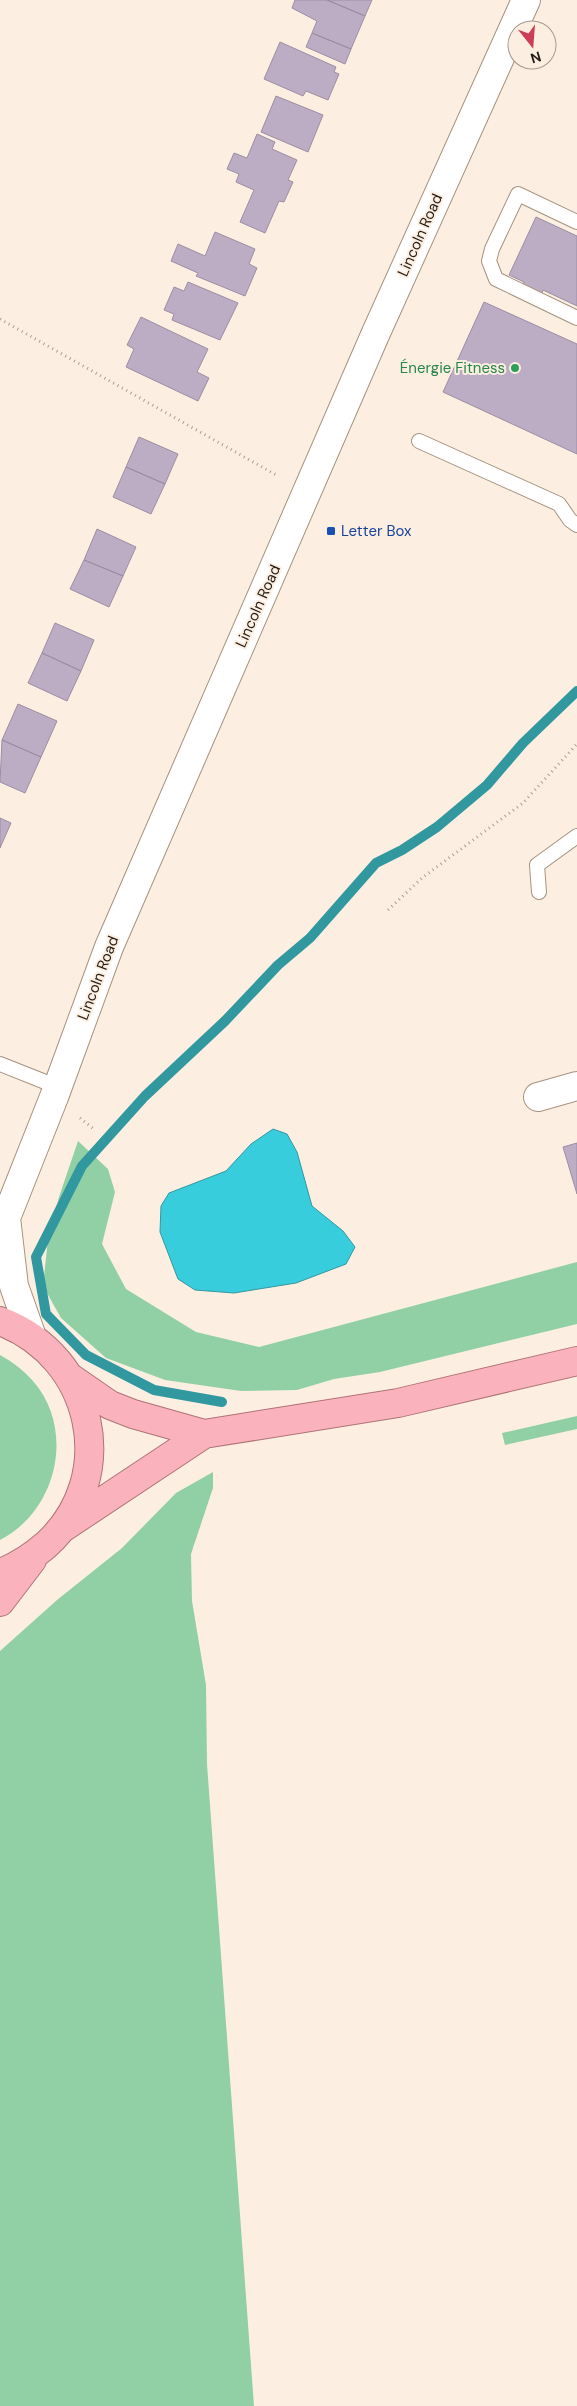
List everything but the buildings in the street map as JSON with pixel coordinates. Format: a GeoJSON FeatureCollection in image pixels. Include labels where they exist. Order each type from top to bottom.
{"type":"FeatureCollection","features":[{"type":"Feature","properties":{"kind":"highway"},"geometry":{"type":"LineString","coordinates":[[0,1321],[32,1337],[57,1360],[71,1378],[81,1400],[87,1422],[89,1457],[82,1492],[72,1514],[61,1529],[30,1558],[0,1572]]}},
{"type":"Feature","properties":{"kind":"highway"},"geometry":{"type":"LineString","coordinates":[[61,1529],[204,1434],[398,1403],[577,1361]]}},
{"type":"Feature","properties":{"kind":"highway"},"geometry":{"type":"LineString","coordinates":[[71,1378],[110,1406],[204,1434]]}},
{"type":"Feature","properties":{"kind":"highway"},"geometry":{"type":"LineString","coordinates":[[0,1602],[41,1549]]}},
{"type":"Feature","properties":{"kind":"main road","name":"Lincoln Road"},"geometry":{"type":"LineString","coordinates":[[32,1337],[14,1286],[3,1222],[58,1087],[109,947],[307,493],[526,0]]}},
{"type":"Feature","properties":{"kind":"main road"},"geometry":{"type":"LineString","coordinates":[[538,1097],[577,1086]]}},
{"type":"Feature","properties":{"kind":"lane"},"geometry":{"type":"LineString","coordinates":[[577,222],[518,194],[492,249],[489,261],[496,279],[577,318]]}},
{"type":"Feature","properties":{"kind":"lane"},"geometry":{"type":"LineString","coordinates":[[419,441],[558,504],[570,520],[577,525]]}},
{"type":"Feature","properties":{"kind":"lane"},"geometry":{"type":"LineString","coordinates":[[539,892],[537,865],[577,836]]}},
{"type":"Feature","properties":{"kind":"lane"},"geometry":{"type":"LineString","coordinates":[[0,1064],[58,1087]]}},
{"type":"Feature","properties":{"kind":"path"},"geometry":{"type":"LineString","coordinates":[[0,319],[307,493]]}},
{"type":"Feature","properties":{"kind":"path"},"geometry":{"type":"LineString","coordinates":[[388,910],[422,878],[523,802],[577,744]]}},
{"type":"Feature","properties":{"kind":"green space"},"geometry":{"type":"Polygon","coordinates":[[[78,1141],[108,1169],[115,1192],[102,1244],[126,1289],[196,1332],[259,1347],[577,1262],[577,1324],[380,1372],[334,1379],[297,1390],[241,1391],[165,1380],[106,1358],[61,1318],[43,1286],[48,1239],[59,1197],[78,1141]]]}},
{"type":"Feature","properties":{"kind":"green space"},"geometry":{"type":"Polygon","coordinates":[[[0,1355],[14,1363],[33,1381],[46,1401],[54,1422],[56,1445],[54,1468],[47,1490],[35,1510],[20,1527],[0,1540],[0,1355]]]}},
{"type":"Feature","properties":{"kind":"green space"},"geometry":{"type":"Polygon","coordinates":[[[577,1416],[577,1429],[505,1445],[502,1433],[577,1416]]]}},
{"type":"Feature","properties":{"kind":"green space"},"geometry":{"type":"Polygon","coordinates":[[[213,1472],[213,1488],[191,1554],[192,1601],[206,1685],[207,1764],[254,2406],[0,2406],[0,1651],[57,1600],[122,1548],[176,1493],[213,1472]]]}},
{"type":"Feature","properties":{"kind":"water"},"geometry":{"type":"Polygon","coordinates":[[[273,1129],[287,1134],[297,1152],[312,1206],[343,1231],[355,1247],[346,1264],[296,1283],[234,1293],[195,1290],[178,1279],[160,1232],[161,1206],[169,1193],[226,1171],[251,1144],[273,1129]]]}},
{"type":"Feature","properties":{"kind":"waterway"},"geometry":{"type":"LineString","coordinates":[[222,1402],[154,1390],[86,1355],[46,1314],[36,1257],[82,1166],[145,1096],[225,1021],[278,965],[310,938],[376,863],[402,850],[437,827],[487,785],[523,743],[577,691]]}},
{"type":"Feature","properties":{"kind":"place","name":"Énergie Fitness"},"geometry":{"type":"Point","coordinates":[515,368]}},
{"type":"Feature","properties":{"kind":"place","name":"Letter Box"},"geometry":{"type":"Point","coordinates":[331,531]}}]}
